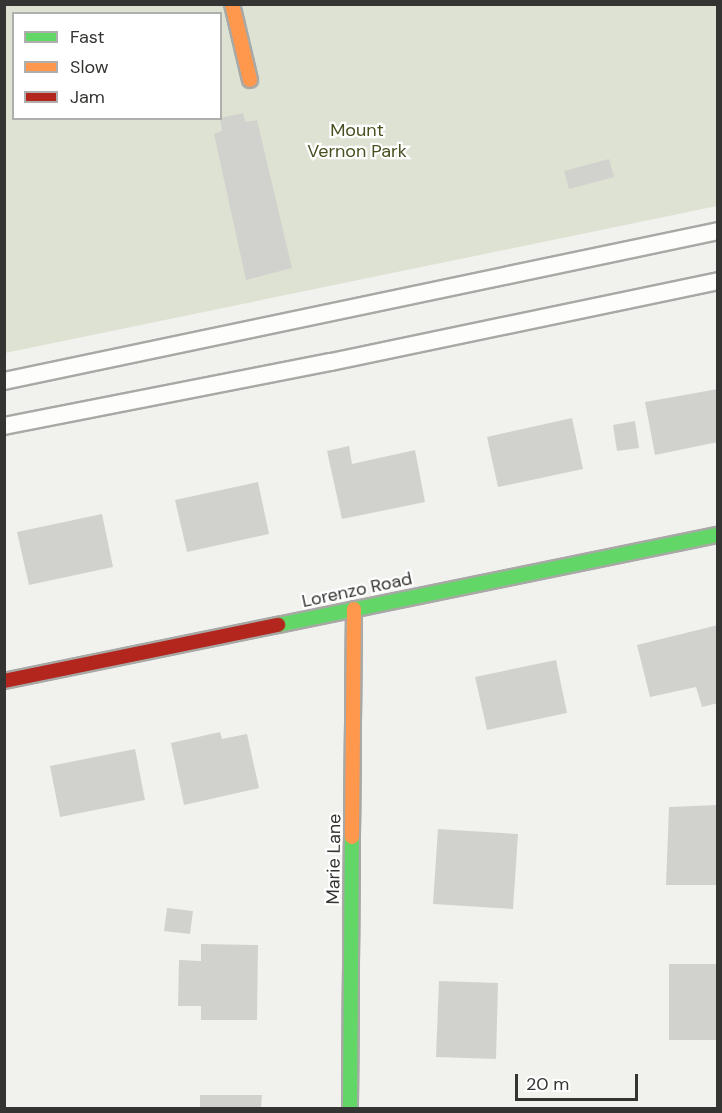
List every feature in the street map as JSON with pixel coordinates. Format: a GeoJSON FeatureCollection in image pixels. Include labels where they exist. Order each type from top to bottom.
{"type":"FeatureCollection","features":[{"type":"Feature","properties":{"kind":"street"},"geometry":{"type":"LineString","coordinates":[[232,4],[250,80]]}},
{"type":"Feature","properties":{"kind":"street","name":"Lorenzo Road"},"geometry":{"type":"LineString","coordinates":[[4,681],[717,535]]}},
{"type":"Feature","properties":{"kind":"street","name":"Marie Lane"},"geometry":{"type":"LineString","coordinates":[[350,1108],[354,609]]}},
{"type":"Feature","properties":{"kind":"lane"},"geometry":{"type":"LineString","coordinates":[[4,381],[717,231]]}},
{"type":"Feature","properties":{"kind":"lane"},"geometry":{"type":"LineString","coordinates":[[4,426],[331,362],[717,281]]}},
{"type":"Feature","properties":{"kind":"green space","name":"Mount Vernon Park"},"geometry":{"type":"Polygon","coordinates":[[[5,5],[717,5],[717,206],[5,353],[5,5]]]}},
{"type":"Feature","properties":{"kind":"building"},"geometry":{"type":"Polygon","coordinates":[[[243,113],[245,122],[257,120],[292,268],[246,280],[214,134],[222,131],[222,118],[243,113]]]}},
{"type":"Feature","properties":{"kind":"building"},"geometry":{"type":"Polygon","coordinates":[[[609,159],[614,177],[569,189],[564,171],[609,159]]]}},
{"type":"Feature","properties":{"kind":"building"},"geometry":{"type":"Polygon","coordinates":[[[718,389],[718,442],[655,455],[645,402],[718,389]]]}},
{"type":"Feature","properties":{"kind":"building"},"geometry":{"type":"Polygon","coordinates":[[[572,418],[583,469],[498,487],[487,437],[572,418]]]}},
{"type":"Feature","properties":{"kind":"building"},"geometry":{"type":"Polygon","coordinates":[[[635,421],[639,448],[617,451],[613,425],[635,421]]]}},
{"type":"Feature","properties":{"kind":"building"},"geometry":{"type":"Polygon","coordinates":[[[349,446],[352,464],[415,450],[425,502],[342,519],[327,451],[349,446]]]}},
{"type":"Feature","properties":{"kind":"building"},"geometry":{"type":"Polygon","coordinates":[[[258,482],[269,534],[187,552],[175,500],[258,482]]]}},
{"type":"Feature","properties":{"kind":"building"},"geometry":{"type":"Polygon","coordinates":[[[102,514],[113,567],[29,585],[17,532],[102,514]]]}},
{"type":"Feature","properties":{"kind":"building"},"geometry":{"type":"Polygon","coordinates":[[[718,625],[718,703],[702,707],[696,687],[650,697],[637,645],[718,625]]]}},
{"type":"Feature","properties":{"kind":"building"},"geometry":{"type":"Polygon","coordinates":[[[556,660],[567,713],[487,730],[475,677],[556,660]]]}},
{"type":"Feature","properties":{"kind":"building"},"geometry":{"type":"Polygon","coordinates":[[[220,732],[222,739],[247,734],[259,788],[184,805],[171,743],[220,732]]]}},
{"type":"Feature","properties":{"kind":"building"},"geometry":{"type":"Polygon","coordinates":[[[135,749],[145,800],[60,817],[50,766],[135,749]]]}},
{"type":"Feature","properties":{"kind":"building"},"geometry":{"type":"Polygon","coordinates":[[[718,805],[718,885],[666,885],[669,807],[718,805]]]}},
{"type":"Feature","properties":{"kind":"building"},"geometry":{"type":"Polygon","coordinates":[[[438,829],[518,834],[513,909],[433,904],[438,829]]]}},
{"type":"Feature","properties":{"kind":"building"},"geometry":{"type":"Polygon","coordinates":[[[167,908],[193,911],[190,934],[164,931],[167,908]]]}},
{"type":"Feature","properties":{"kind":"building"},"geometry":{"type":"Polygon","coordinates":[[[201,944],[258,945],[257,1020],[201,1020],[201,1006],[178,1006],[179,960],[201,961],[201,944]]]}},
{"type":"Feature","properties":{"kind":"building"},"geometry":{"type":"Polygon","coordinates":[[[669,964],[718,964],[718,1040],[669,1040],[669,964]]]}},
{"type":"Feature","properties":{"kind":"building"},"geometry":{"type":"Polygon","coordinates":[[[439,981],[498,983],[496,1059],[436,1057],[439,981]]]}},
{"type":"Feature","properties":{"kind":"building"},"geometry":{"type":"Polygon","coordinates":[[[200,1095],[262,1095],[261,1108],[200,1108],[200,1095]]]}},
{"type":"Feature","properties":{"kind":"traffic: fast"},"geometry":{"type":"LineString","coordinates":[[278,625],[718,535]]}},
{"type":"Feature","properties":{"kind":"traffic: fast"},"geometry":{"type":"LineString","coordinates":[[350,1108],[352,837]]}},
{"type":"Feature","properties":{"kind":"traffic: slow"},"geometry":{"type":"LineString","coordinates":[[232,4],[250,80]]}},
{"type":"Feature","properties":{"kind":"traffic: slow"},"geometry":{"type":"LineString","coordinates":[[352,837],[354,609]]}},
{"type":"Feature","properties":{"kind":"traffic: jam"},"geometry":{"type":"LineString","coordinates":[[4,681],[278,625]]}}]}
